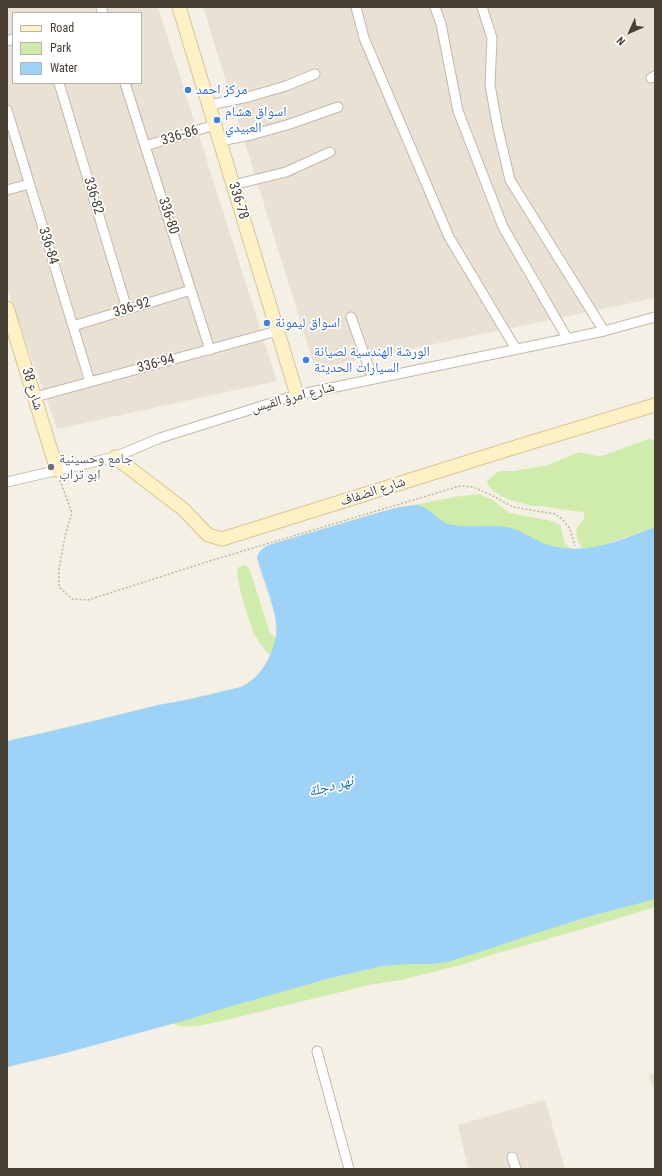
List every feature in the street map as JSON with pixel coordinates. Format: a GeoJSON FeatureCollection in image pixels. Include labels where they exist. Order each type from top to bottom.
{"type":"FeatureCollection","features":[{"type":"Feature","properties":{"kind":"street","name":"336-78"},"geometry":{"type":"LineString","coordinates":[[179,7],[297,395]]}},
{"type":"Feature","properties":{"kind":"street"},"geometry":{"type":"LineString","coordinates":[[356,7],[364,38],[449,237],[516,349]]}},
{"type":"Feature","properties":{"kind":"street"},"geometry":{"type":"LineString","coordinates":[[435,7],[441,24],[458,111],[503,227],[567,338]]}},
{"type":"Feature","properties":{"kind":"street"},"geometry":{"type":"LineString","coordinates":[[482,7],[492,38],[490,85],[498,129],[510,180],[604,331]]}},
{"type":"Feature","properties":{"kind":"street"},"geometry":{"type":"LineString","coordinates":[[209,105],[248,97],[286,86],[314,74]]}},
{"type":"Feature","properties":{"kind":"street","name":"336-82"},"geometry":{"type":"LineString","coordinates":[[59,84],[127,309]]}},
{"type":"Feature","properties":{"kind":"street","name":"336-80"},"geometry":{"type":"LineString","coordinates":[[125,84],[210,350]]}},
{"type":"Feature","properties":{"kind":"street"},"geometry":{"type":"LineString","coordinates":[[220,141],[251,135],[290,124],[338,107]]}},
{"type":"Feature","properties":{"kind":"street","name":"336-84"},"geometry":{"type":"LineString","coordinates":[[7,110],[90,382]]}},
{"type":"Feature","properties":{"kind":"street","name":"336-86"},"geometry":{"type":"LineString","coordinates":[[146,146],[215,125]]}},
{"type":"Feature","properties":{"kind":"street"},"geometry":{"type":"LineString","coordinates":[[233,185],[286,172],[330,152]]}},
{"type":"Feature","properties":{"kind":"street"},"geometry":{"type":"LineString","coordinates":[[7,190],[29,184]]}},
{"type":"Feature","properties":{"kind":"street","name":"336-92"},"geometry":{"type":"LineString","coordinates":[[72,326],[191,290]]}},
{"type":"Feature","properties":{"kind":"street","name":"شارع 38"},"geometry":{"type":"LineString","coordinates":[[7,308],[57,470]]}},
{"type":"Feature","properties":{"kind":"street"},"geometry":{"type":"LineString","coordinates":[[351,317],[373,379]]}},
{"type":"Feature","properties":{"kind":"street","name":"شارع امرؤ القيس"},"geometry":{"type":"LineString","coordinates":[[7,482],[115,456],[160,438],[297,395],[604,331],[655,317]]}},
{"type":"Feature","properties":{"kind":"street","name":"336-94"},"geometry":{"type":"LineString","coordinates":[[35,397],[277,331]]}},
{"type":"Feature","properties":{"kind":"street","name":"شارع الضفاف"},"geometry":{"type":"LineString","coordinates":[[115,456],[183,509],[208,535],[222,539],[499,452],[655,405]]}},
{"type":"Feature","properties":{"kind":"street"},"geometry":{"type":"LineString","coordinates":[[317,1051],[349,1169]]}},
{"type":"Feature","properties":{"kind":"street"},"geometry":{"type":"LineString","coordinates":[[512,1157],[516,1169]]}},
{"type":"Feature","properties":{"kind":"path"},"geometry":{"type":"LineString","coordinates":[[57,470],[72,513],[58,568],[59,587],[72,599],[88,600],[213,560],[460,486],[473,487],[513,507],[555,514],[563,520],[570,530],[575,546]]}},
{"type":"Feature","properties":{"kind":"shaded area"},"geometry":{"type":"Polygon","coordinates":[[[7,7],[158,7],[277,381],[57,429],[7,288],[7,7]]]}},
{"type":"Feature","properties":{"kind":"shaded area"},"geometry":{"type":"Polygon","coordinates":[[[203,7],[655,7],[655,298],[315,369],[203,7]]]}},
{"type":"Feature","properties":{"kind":"shaded area"},"geometry":{"type":"Polygon","coordinates":[[[655,1073],[655,1095],[649,1075],[655,1073]]]}},
{"type":"Feature","properties":{"kind":"shaded area"},"geometry":{"type":"Polygon","coordinates":[[[545,1100],[565,1169],[468,1169],[458,1125],[545,1100]]]}},
{"type":"Feature","properties":{"kind":"green space"},"geometry":{"type":"Polygon","coordinates":[[[648,439],[655,440],[655,527],[597,547],[582,549],[576,534],[580,523],[584,519],[584,512],[533,506],[510,500],[499,495],[488,486],[487,481],[499,471],[514,471],[548,465],[579,452],[598,456],[605,455],[648,439]]]}},
{"type":"Feature","properties":{"kind":"green space"},"geometry":{"type":"Polygon","coordinates":[[[479,494],[493,500],[509,513],[552,521],[561,526],[564,542],[571,549],[582,549],[345,666],[7,741],[241,687],[260,674],[270,655],[258,641],[253,630],[243,601],[237,572],[238,568],[243,565],[248,567],[250,570],[268,627],[271,634],[276,638],[277,629],[273,608],[257,557],[263,549],[282,541],[384,511],[454,497],[479,494]]]}},
{"type":"Feature","properties":{"kind":"green space"},"geometry":{"type":"Polygon","coordinates":[[[655,894],[655,907],[461,965],[401,980],[369,985],[222,1021],[197,1026],[183,1026],[173,1023],[173,1016],[382,966],[592,912],[596,915],[621,908],[655,894]]]}},
{"type":"Feature","properties":{"kind":"water","name":"نهر دجلة"},"geometry":{"type":"Polygon","coordinates":[[[416,505],[430,511],[440,520],[449,524],[463,526],[507,527],[549,545],[563,548],[590,548],[629,537],[655,527],[655,899],[584,918],[447,962],[382,966],[327,979],[190,1019],[62,1054],[7,1067],[7,741],[158,705],[208,695],[247,684],[257,675],[266,663],[275,643],[277,628],[273,608],[257,557],[261,550],[274,543],[384,511],[416,505]]]}},
{"type":"Feature","properties":{"kind":"place","name":"مركز احمد"},"geometry":{"type":"Point","coordinates":[188,90]}},
{"type":"Feature","properties":{"kind":"place","name":"اسواق هشام العبيدي"},"geometry":{"type":"Point","coordinates":[217,120]}},
{"type":"Feature","properties":{"kind":"place","name":"اسواق ليمونة"},"geometry":{"type":"Point","coordinates":[267,323]}},
{"type":"Feature","properties":{"kind":"place","name":"الورشة الهندسية لصيانة السيارات الحديثة"},"geometry":{"type":"Point","coordinates":[306,360]}},
{"type":"Feature","properties":{"kind":"place","name":"جامع وحسينية ابو تراب"},"geometry":{"type":"Point","coordinates":[51,467]}}]}
